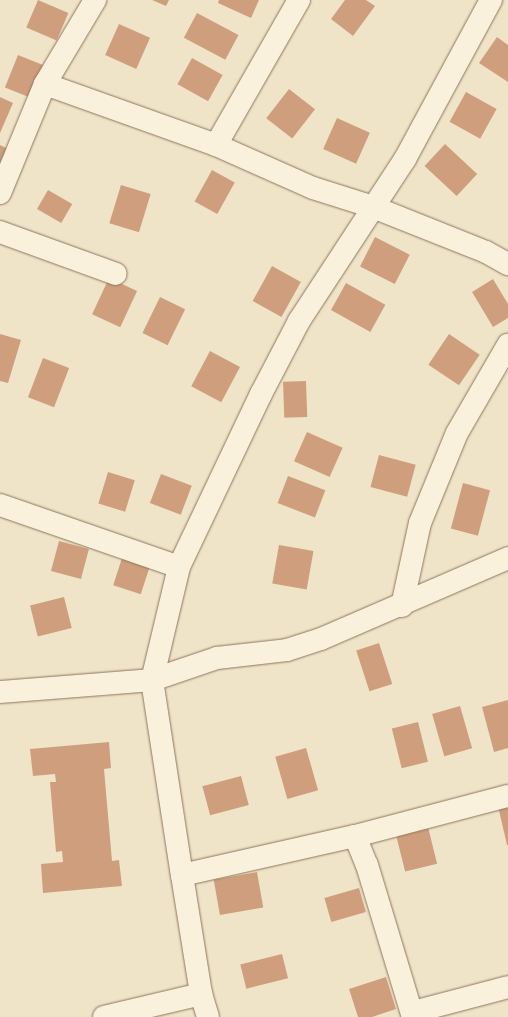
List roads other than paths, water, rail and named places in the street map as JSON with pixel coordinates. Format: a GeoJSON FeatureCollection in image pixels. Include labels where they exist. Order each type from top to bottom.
{"type":"FeatureCollection","features":[{"type":"Feature","properties":{"kind":"street"},"geometry":{"type":"LineString","coordinates":[[0,193],[45,84],[96,0]]}},
{"type":"Feature","properties":{"kind":"street"},"geometry":{"type":"LineString","coordinates":[[216,145],[299,0]]}},
{"type":"Feature","properties":{"kind":"street"},"geometry":{"type":"LineString","coordinates":[[208,1017],[201,994],[152,680],[179,567],[261,394],[299,321],[405,159],[491,0]]}},
{"type":"Feature","properties":{"kind":"street"},"geometry":{"type":"LineString","coordinates":[[45,84],[216,145],[313,188],[373,207],[486,252],[508,264]]}},
{"type":"Feature","properties":{"kind":"street"},"geometry":{"type":"LineString","coordinates":[[0,232],[116,274]]}},
{"type":"Feature","properties":{"kind":"street"},"geometry":{"type":"LineString","coordinates":[[402,606],[420,523],[458,433],[508,345]]}},
{"type":"Feature","properties":{"kind":"street"},"geometry":{"type":"LineString","coordinates":[[0,505],[179,567]]}},
{"type":"Feature","properties":{"kind":"street"},"geometry":{"type":"LineString","coordinates":[[0,692],[152,680],[217,658],[287,650],[402,606],[508,558]]}},
{"type":"Feature","properties":{"kind":"street"},"geometry":{"type":"LineString","coordinates":[[182,875],[354,836],[508,796]]}},
{"type":"Feature","properties":{"kind":"street"},"geometry":{"type":"LineString","coordinates":[[354,836],[367,865],[413,1014],[508,987]]}},
{"type":"Feature","properties":{"kind":"street"},"geometry":{"type":"LineString","coordinates":[[104,1017],[201,994]]}}]}
